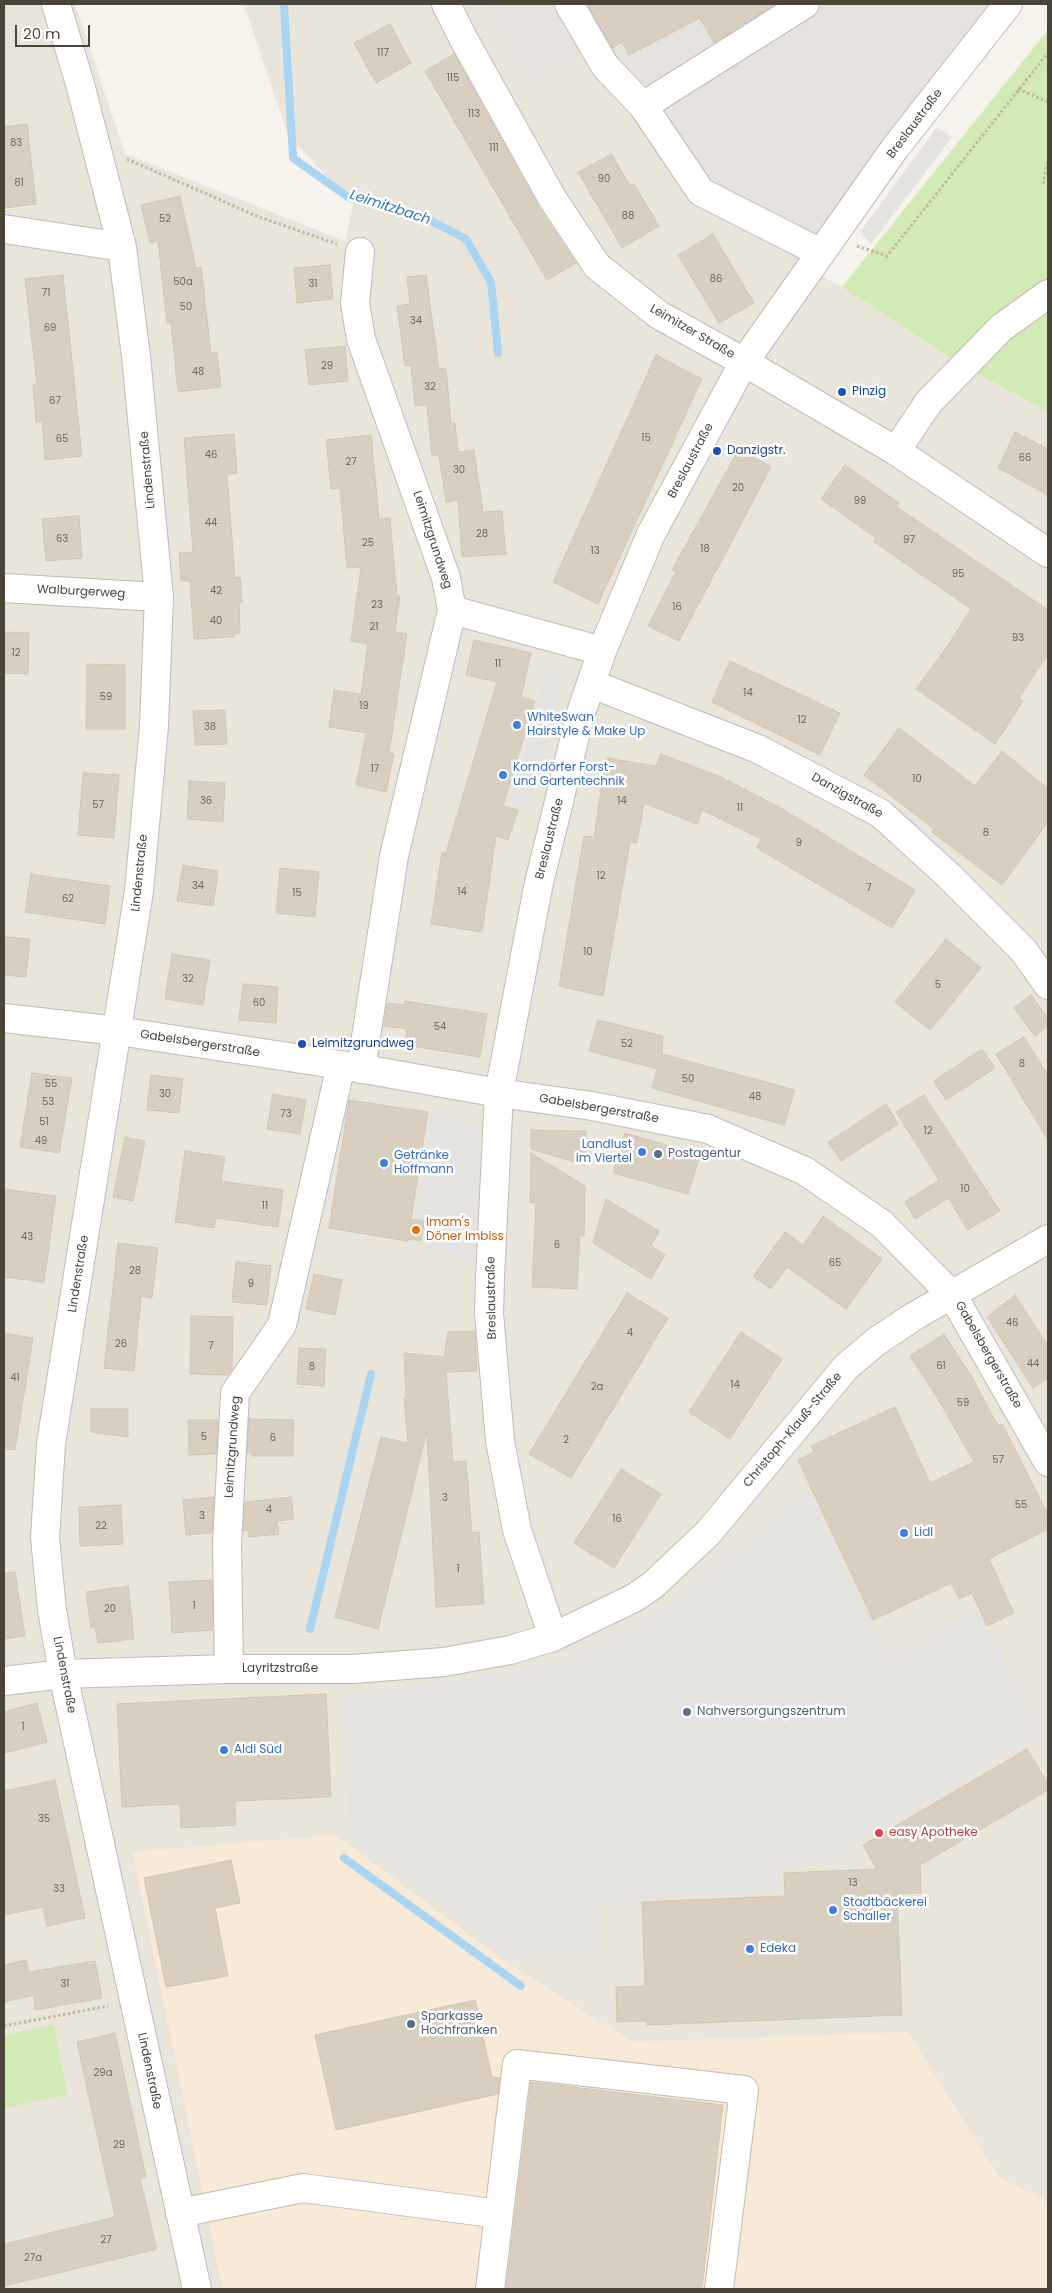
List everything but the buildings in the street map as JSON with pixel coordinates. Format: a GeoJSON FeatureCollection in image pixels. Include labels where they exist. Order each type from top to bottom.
{"type":"FeatureCollection","features":[{"type":"Feature","properties":{"kind":"street","name":"Lindenstraße"},"geometry":{"type":"LineString","coordinates":[[56,4],[97,146],[122,247],[136,356],[159,597],[154,726],[139,891],[52,1444],[45,1538],[52,1610],[63,1674],[197,2289]]}},
{"type":"Feature","properties":{"kind":"street","name":"Leimitzer Straße"},"geometry":{"type":"LineString","coordinates":[[446,4],[552,198],[597,266],[659,316],[744,362],[896,452],[1048,553]]}},
{"type":"Feature","properties":{"kind":"street"},"geometry":{"type":"LineString","coordinates":[[569,4],[605,66],[643,106],[701,192],[826,246]]}},
{"type":"Feature","properties":{"kind":"street"},"geometry":{"type":"LineString","coordinates":[[643,106],[805,4]]}},
{"type":"Feature","properties":{"kind":"street","name":"Breslaustraße"},"geometry":{"type":"LineString","coordinates":[[553,1638],[517,1530],[500,1441],[489,1313],[498,1094],[538,887],[580,716],[602,651],[652,534],[744,362],[895,148],[1003,5]]}},
{"type":"Feature","properties":{"kind":"street"},"geometry":{"type":"LineString","coordinates":[[4,229],[122,247]]}},
{"type":"Feature","properties":{"kind":"street","name":"Leimitzgrundweg"},"geometry":{"type":"LineString","coordinates":[[229,1669],[226,1544],[235,1393],[282,1325],[351,1067],[394,856],[452,610],[446,578],[361,339],[355,303],[360,252]]}},
{"type":"Feature","properties":{"kind":"street"},"geometry":{"type":"LineString","coordinates":[[896,452],[928,403],[1001,328],[1048,294]]}},
{"type":"Feature","properties":{"kind":"street","name":"Walburgerweg"},"geometry":{"type":"LineString","coordinates":[[4,588],[159,597]]}},
{"type":"Feature","properties":{"kind":"street"},"geometry":{"type":"LineString","coordinates":[[452,610],[602,651]]}},
{"type":"Feature","properties":{"kind":"street","name":"Danzigstraße"},"geometry":{"type":"LineString","coordinates":[[592,684],[758,748],[880,813],[949,876],[1023,950],[1048,985]]}},
{"type":"Feature","properties":{"kind":"street","name":"Gabelsbergerstraße"},"geometry":{"type":"LineString","coordinates":[[4,1018],[118,1031],[351,1067],[498,1094],[592,1106],[708,1129],[805,1171],[882,1224],[953,1296],[1048,1462]]}},
{"type":"Feature","properties":{"kind":"street","name":"Christoph-Klauß-Straße"},"geometry":{"type":"LineString","coordinates":[[553,1638],[634,1598],[653,1585],[708,1533],[846,1367],[877,1341],[1048,1239]]}},
{"type":"Feature","properties":{"kind":"street","name":"Layritzstraße"},"geometry":{"type":"LineString","coordinates":[[4,1681],[63,1674],[229,1669],[353,1669],[444,1662],[510,1650],[553,1638]]}},
{"type":"Feature","properties":{"kind":"street"},"geometry":{"type":"LineString","coordinates":[[490,2289],[517,2064],[744,2090],[720,2289]]}},
{"type":"Feature","properties":{"kind":"street"},"geometry":{"type":"LineString","coordinates":[[180,2212],[303,2188],[499,2214]]}},
{"type":"Feature","properties":{"kind":"path"},"geometry":{"type":"LineString","coordinates":[[826,246],[887,256],[1048,53]]}},
{"type":"Feature","properties":{"kind":"path"},"geometry":{"type":"LineString","coordinates":[[1018,89],[1048,102]]}},
{"type":"Feature","properties":{"kind":"path"},"geometry":{"type":"LineString","coordinates":[[97,146],[259,217],[360,252]]}},
{"type":"Feature","properties":{"kind":"path"},"geometry":{"type":"LineString","coordinates":[[1043,184],[1048,160]]}},
{"type":"Feature","properties":{"kind":"path"},"geometry":{"type":"LineString","coordinates":[[4,2026],[134,2001]]}},
{"type":"Feature","properties":{"kind":"shaded area"},"geometry":{"type":"Polygon","coordinates":[[[4,4],[75,4],[125,154],[345,241],[353,205],[288,135],[244,4],[483,4],[527,86],[588,48],[809,269],[842,287],[954,361],[1048,412],[1048,2201],[1000,2179],[908,2033],[632,2042],[509,1964],[133,1852],[223,2289],[4,2289],[4,4]]]}},
{"type":"Feature","properties":{"kind":"shaded area"},"geometry":{"type":"Polygon","coordinates":[[[483,4],[1008,4],[809,269],[682,191],[588,49],[527,86],[483,4]]]}},
{"type":"Feature","properties":{"kind":"shaded area"},"geometry":{"type":"Polygon","coordinates":[[[937,127],[952,137],[871,244],[860,232],[937,127]]]}},
{"type":"Feature","properties":{"kind":"shaded area"},"geometry":{"type":"Polygon","coordinates":[[[547,668],[564,673],[527,806],[510,801],[547,668]]]}},
{"type":"Feature","properties":{"kind":"shaded area"},"geometry":{"type":"Polygon","coordinates":[[[432,1110],[444,1111],[445,1117],[481,1127],[477,1150],[484,1151],[473,1257],[468,1261],[422,1242],[425,1221],[415,1218],[432,1110]]]}},
{"type":"Feature","properties":{"kind":"shaded area","name":"Nahversorgungszentrum"},"geometry":{"type":"Polygon","coordinates":[[[806,1491],[890,1657],[978,1612],[1043,1731],[824,1863],[775,1866],[777,1889],[597,1903],[599,1951],[513,1957],[350,1836],[341,1694],[426,1686],[502,1674],[571,1659],[666,1608],[806,1491]]]}},
{"type":"Feature","properties":{"kind":"shaded area"},"geometry":{"type":"Polygon","coordinates":[[[336,1835],[509,1964],[632,2042],[908,2032],[1000,2179],[1048,2201],[1048,2289],[223,2289],[133,1852],[336,1835]]]}},
{"type":"Feature","properties":{"kind":"green space"},"geometry":{"type":"Polygon","coordinates":[[[1048,30],[1048,412],[954,361],[842,287],[1048,30]]]}},
{"type":"Feature","properties":{"kind":"green space"},"geometry":{"type":"Polygon","coordinates":[[[54,2025],[67,2095],[4,2108],[4,2035],[54,2025]]]}},
{"type":"Feature","properties":{"kind":"waterway","name":"Leimitzbach"},"geometry":{"type":"LineString","coordinates":[[284,4],[293,158],[348,197],[422,216],[466,239],[491,282],[498,353]]}},
{"type":"Feature","properties":{"kind":"waterway"},"geometry":{"type":"LineString","coordinates":[[310,1629],[371,1374]]}},
{"type":"Feature","properties":{"kind":"waterway"},"geometry":{"type":"LineString","coordinates":[[344,1858],[521,1986]]}},
{"type":"Feature","properties":{"kind":"place","name":"Pinzig"},"geometry":{"type":"Point","coordinates":[842,392]}},
{"type":"Feature","properties":{"kind":"place","name":"Danzigstr."},"geometry":{"type":"Point","coordinates":[717,451]}},
{"type":"Feature","properties":{"kind":"place","name":"WhiteSwan Hairstyle & Make Up"},"geometry":{"type":"Point","coordinates":[517,725]}},
{"type":"Feature","properties":{"kind":"place","name":"Korndörfer Forst- und Gartentechnik"},"geometry":{"type":"Point","coordinates":[503,775]}},
{"type":"Feature","properties":{"kind":"place","name":"Leimitzgrundweg"},"geometry":{"type":"Point","coordinates":[302,1044]}},
{"type":"Feature","properties":{"kind":"place","name":"Landlust im Viertel"},"geometry":{"type":"Point","coordinates":[642,1152]}},
{"type":"Feature","properties":{"kind":"place","name":"Postagentur"},"geometry":{"type":"Point","coordinates":[658,1154]}},
{"type":"Feature","properties":{"kind":"place","name":"Getränke Hoffmann"},"geometry":{"type":"Point","coordinates":[384,1163]}},
{"type":"Feature","properties":{"kind":"place","name":"Imam's Döner Imbiss"},"geometry":{"type":"Point","coordinates":[416,1230]}},
{"type":"Feature","properties":{"kind":"place","name":"Lidl"},"geometry":{"type":"Point","coordinates":[904,1533]}},
{"type":"Feature","properties":{"kind":"place","name":"Nahversorgungszentrum"},"geometry":{"type":"Point","coordinates":[687,1712]}},
{"type":"Feature","properties":{"kind":"place","name":"Aldi Süd"},"geometry":{"type":"Point","coordinates":[224,1750]}},
{"type":"Feature","properties":{"kind":"place","name":"easy Apotheke"},"geometry":{"type":"Point","coordinates":[879,1833]}},
{"type":"Feature","properties":{"kind":"place","name":"Stadtbäckerei Schaller"},"geometry":{"type":"Point","coordinates":[833,1910]}},
{"type":"Feature","properties":{"kind":"place","name":"Edeka"},"geometry":{"type":"Point","coordinates":[750,1949]}},
{"type":"Feature","properties":{"kind":"place","name":"Sparkasse Hochfranken"},"geometry":{"type":"Point","coordinates":[411,2024]}}]}
